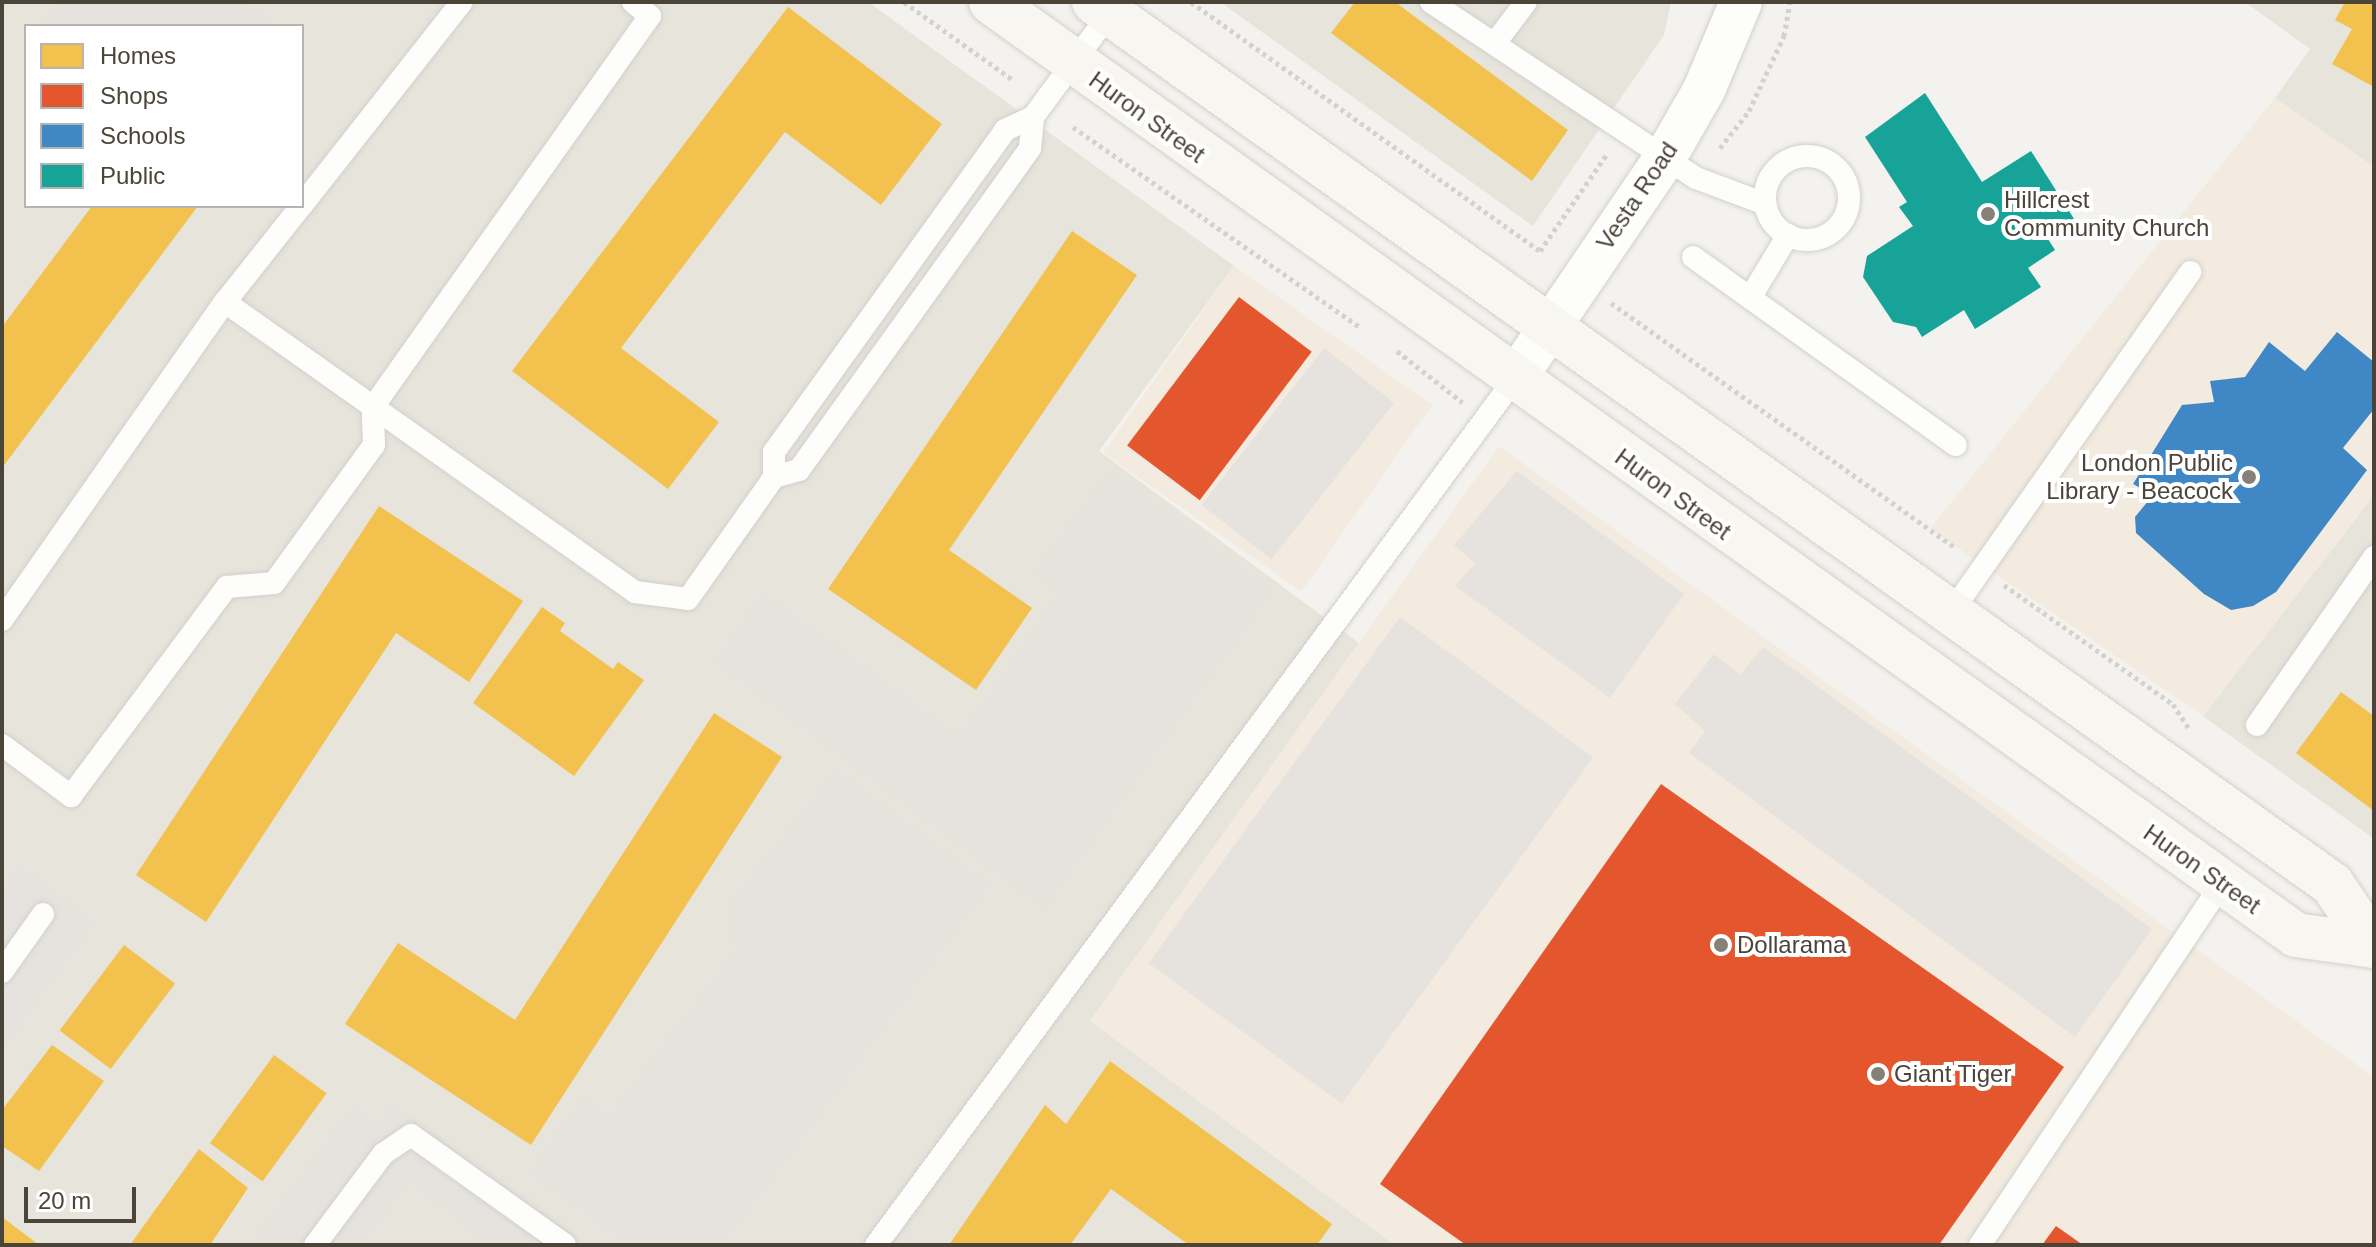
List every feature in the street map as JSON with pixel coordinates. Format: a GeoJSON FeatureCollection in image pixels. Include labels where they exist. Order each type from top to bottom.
{"type":"FeatureCollection","features":[{"type":"Feature","properties":{"kind":"main road","name":"Huron Street"},"geometry":{"type":"LineString","coordinates":[[991,2],[1514,380],[2296,935],[2374,946]]}},
{"type":"Feature","properties":{"kind":"main road","name":"Huron Street"},"geometry":{"type":"LineString","coordinates":[[1102,8],[2332,884],[2374,946]]}},
{"type":"Feature","properties":{"kind":"street","name":"Vesta Road"},"geometry":{"type":"LineString","coordinates":[[1514,380],[1666,156],[1704,90],[1741,2]]}},
{"type":"Feature","properties":{"kind":"lane"},"geometry":{"type":"LineString","coordinates":[[304,202],[462,2]]}},
{"type":"Feature","properties":{"kind":"lane"},"geometry":{"type":"LineString","coordinates":[[2,745],[71,796],[227,587],[274,583],[374,445],[373,407],[650,16],[633,2]]}},
{"type":"Feature","properties":{"kind":"lane"},"geometry":{"type":"LineString","coordinates":[[1431,2],[1696,178],[1765,204]]}},
{"type":"Feature","properties":{"kind":"lane"},"geometry":{"type":"LineString","coordinates":[[1495,43],[1526,2]]}},
{"type":"Feature","properties":{"kind":"lane"},"geometry":{"type":"LineString","coordinates":[[225,302],[635,592],[688,599],[774,477],[774,452],[1005,130],[1033,117],[1073,64],[1102,8]]}},
{"type":"Feature","properties":{"kind":"lane"},"geometry":{"type":"LineString","coordinates":[[774,477],[799,470],[1030,148],[1033,117]]}},
{"type":"Feature","properties":{"kind":"lane"},"geometry":{"type":"LineString","coordinates":[[1818,157],[1841,173],[1849,200],[1839,225],[1815,240],[1788,235],[1776,227],[1765,204],[1770,177],[1790,159],[1818,157]]}},
{"type":"Feature","properties":{"kind":"lane"},"geometry":{"type":"LineString","coordinates":[[2,620],[225,302],[300,208]]}},
{"type":"Feature","properties":{"kind":"lane"},"geometry":{"type":"LineString","coordinates":[[1750,298],[1788,235]]}},
{"type":"Feature","properties":{"kind":"lane"},"geometry":{"type":"LineString","coordinates":[[1693,257],[1956,445]]}},
{"type":"Feature","properties":{"kind":"lane"},"geometry":{"type":"LineString","coordinates":[[1950,614],[2190,272]]}},
{"type":"Feature","properties":{"kind":"lane"},"geometry":{"type":"LineString","coordinates":[[876,1245],[1514,380]]}},
{"type":"Feature","properties":{"kind":"lane"},"geometry":{"type":"LineString","coordinates":[[2257,725],[2374,557]]}},
{"type":"Feature","properties":{"kind":"lane"},"geometry":{"type":"LineString","coordinates":[[1980,1245],[2222,883]]}},
{"type":"Feature","properties":{"kind":"lane"},"geometry":{"type":"LineString","coordinates":[[2,972],[43,914]]}},
{"type":"Feature","properties":{"kind":"lane"},"geometry":{"type":"LineString","coordinates":[[315,1245],[383,1154],[411,1135],[565,1245]]}},
{"type":"Feature","properties":{"kind":"path"},"geometry":{"type":"LineString","coordinates":[[904,2],[1013,80]]}},
{"type":"Feature","properties":{"kind":"path"},"geometry":{"type":"LineString","coordinates":[[1191,2],[1540,251],[1610,150]]}},
{"type":"Feature","properties":{"kind":"path"},"geometry":{"type":"LineString","coordinates":[[1073,127],[1361,328]]}},
{"type":"Feature","properties":{"kind":"path"},"geometry":{"type":"LineString","coordinates":[[1615,288],[1607,300],[1956,548]]}},
{"type":"Feature","properties":{"kind":"path"},"geometry":{"type":"LineString","coordinates":[[1397,351],[1464,404]]}},
{"type":"Feature","properties":{"kind":"path"},"geometry":{"type":"LineString","coordinates":[[1997,579],[2173,704],[2193,735]]}},
{"type":"Feature","properties":{"kind":"shaded area"},"geometry":{"type":"Polygon","coordinates":[[[2,2],[868,2],[1234,266],[1099,451],[1359,643],[1090,1021],[1395,1245],[2,1245],[2,2]]]}},
{"type":"Feature","properties":{"kind":"shaded area"},"geometry":{"type":"Polygon","coordinates":[[[56,2],[246,2],[274,24],[40,24],[56,2]]]}},
{"type":"Feature","properties":{"kind":"shaded area"},"geometry":{"type":"Polygon","coordinates":[[[1220,2],[1671,2],[1664,35],[1533,226],[1220,2]]]}},
{"type":"Feature","properties":{"kind":"shaded area"},"geometry":{"type":"Polygon","coordinates":[[[2245,2],[2374,2],[2374,167],[2275,98],[2310,49],[2245,2]]]}},
{"type":"Feature","properties":{"kind":"shaded area"},"geometry":{"type":"Polygon","coordinates":[[[2275,98],[2374,167],[2374,495],[2203,716],[1930,529],[2275,98]]]}},
{"type":"Feature","properties":{"kind":"shaded area"},"geometry":{"type":"Polygon","coordinates":[[[1234,266],[1432,405],[1301,592],[1103,453],[1234,266]]]}},
{"type":"Feature","properties":{"kind":"shaded area"},"geometry":{"type":"Polygon","coordinates":[[[1324,348],[1394,403],[1272,560],[1201,505],[1324,348]]]}},
{"type":"Feature","properties":{"kind":"shaded area"},"geometry":{"type":"Polygon","coordinates":[[[1499,446],[2374,1077],[2374,1245],[1395,1245],[1090,1021],[1499,446]]]}},
{"type":"Feature","properties":{"kind":"shaded area"},"geometry":{"type":"Polygon","coordinates":[[[1110,470],[1271,591],[1044,908],[716,662],[763,594],[960,737],[1060,593],[1035,572],[1110,470]]]}},
{"type":"Feature","properties":{"kind":"shaded area"},"geometry":{"type":"Polygon","coordinates":[[[1517,471],[1684,594],[1610,698],[1455,586],[1475,563],[1454,545],[1517,471]]]}},
{"type":"Feature","properties":{"kind":"shaded area"},"geometry":{"type":"Polygon","coordinates":[[[2374,495],[2374,839],[2203,716],[2374,495]]]}},
{"type":"Feature","properties":{"kind":"shaded area"},"geometry":{"type":"Polygon","coordinates":[[[1400,617],[1593,757],[1342,1104],[1148,963],[1400,617]]]}},
{"type":"Feature","properties":{"kind":"shaded area"},"geometry":{"type":"Polygon","coordinates":[[[1763,647],[2152,929],[2075,1037],[1689,753],[1705,731],[1675,704],[1714,654],[1740,675],[1763,647]]]}},
{"type":"Feature","properties":{"kind":"shaded area"},"geometry":{"type":"Polygon","coordinates":[[[837,770],[989,885],[722,1245],[629,1245],[530,1172],[583,1099],[609,1117],[737,950],[727,908],[837,770]]]}},
{"type":"Feature","properties":{"kind":"shaded area"},"geometry":{"type":"Polygon","coordinates":[[[20,866],[94,922],[2,1050],[2,891],[20,866]]]}},
{"type":"Feature","properties":{"kind":"shaded area"},"geometry":{"type":"Polygon","coordinates":[[[391,1102],[591,1245],[492,1245],[409,1180],[362,1245],[249,1245],[354,1106],[378,1124],[391,1102]]]}},
{"type":"Feature","properties":{"kind":"building: Homes"},"geometry":{"type":"Polygon","coordinates":[[[1355,2],[1395,2],[1568,130],[1532,181],[1331,33],[1355,2]]]}},
{"type":"Feature","properties":{"kind":"building: Homes"},"geometry":{"type":"Polygon","coordinates":[[[2345,2],[2374,2],[2374,87],[2332,64],[2352,29],[2335,20],[2345,2]]]}},
{"type":"Feature","properties":{"kind":"building: Homes"},"geometry":{"type":"Polygon","coordinates":[[[788,7],[942,124],[881,205],[785,132],[621,348],[719,422],[668,489],[512,371],[788,7]]]}},
{"type":"Feature","properties":{"kind":"building: Homes"},"geometry":{"type":"Polygon","coordinates":[[[91,208],[197,208],[2,468],[2,327],[91,208]]]}},
{"type":"Feature","properties":{"kind":"building: Homes"},"geometry":{"type":"Polygon","coordinates":[[[1072,231],[1137,275],[949,550],[1032,608],[976,690],[828,589],[1072,231]]]}},
{"type":"Feature","properties":{"kind":"building: Homes"},"geometry":{"type":"Polygon","coordinates":[[[379,506],[523,601],[469,682],[396,633],[206,922],[136,875],[379,506]]]}},
{"type":"Feature","properties":{"kind":"building: Homes"},"geometry":{"type":"Polygon","coordinates":[[[542,607],[565,623],[560,631],[613,669],[618,662],[644,680],[574,776],[473,703],[542,607]]]}},
{"type":"Feature","properties":{"kind":"building: Homes"},"geometry":{"type":"Polygon","coordinates":[[[2341,692],[2374,716],[2374,811],[2296,753],[2341,692]]]}},
{"type":"Feature","properties":{"kind":"building: Homes"},"geometry":{"type":"Polygon","coordinates":[[[714,713],[782,757],[531,1145],[345,1024],[398,943],[515,1020],[714,713]]]}},
{"type":"Feature","properties":{"kind":"building: Homes"},"geometry":{"type":"Polygon","coordinates":[[[124,945],[175,984],[111,1069],[60,1030],[124,945]]]}},
{"type":"Feature","properties":{"kind":"building: Homes"},"geometry":{"type":"Polygon","coordinates":[[[52,1045],[104,1081],[39,1171],[2,1146],[2,1110],[52,1045]]]}},
{"type":"Feature","properties":{"kind":"building: Homes"},"geometry":{"type":"Polygon","coordinates":[[[274,1055],[327,1093],[263,1181],[210,1143],[274,1055]]]}},
{"type":"Feature","properties":{"kind":"building: Homes"},"geometry":{"type":"Polygon","coordinates":[[[1110,1061],[1332,1224],[1317,1245],[1189,1245],[1111,1189],[1070,1245],[949,1245],[1045,1105],[1066,1124],[1110,1061]]]}},
{"type":"Feature","properties":{"kind":"building: Homes"},"geometry":{"type":"Polygon","coordinates":[[[199,1149],[248,1188],[210,1245],[136,1245],[132,1242],[199,1149]]]}},
{"type":"Feature","properties":{"kind":"building: Homes"},"geometry":{"type":"Polygon","coordinates":[[[2,1217],[39,1245],[2,1245],[2,1217]]]}},
{"type":"Feature","properties":{"kind":"building: Shops"},"geometry":{"type":"Polygon","coordinates":[[[1239,297],[1312,352],[1200,500],[1127,446],[1239,297]]]}},
{"type":"Feature","properties":{"kind":"building: Shops"},"geometry":{"type":"Polygon","coordinates":[[[1661,784],[2064,1067],[1939,1245],[1466,1245],[1380,1184],[1661,784]]]}},
{"type":"Feature","properties":{"kind":"building: Shops"},"geometry":{"type":"Polygon","coordinates":[[[2056,1226],[2083,1245],[2042,1245],[2056,1226]]]}},
{"type":"Feature","properties":{"kind":"building: Schools","name":"London Public Library - Beacock"},"geometry":{"type":"Polygon","coordinates":[[[2337,332],[2374,362],[2374,409],[2343,448],[2367,470],[2276,592],[2253,606],[2231,610],[2204,594],[2136,533],[2135,517],[2153,495],[2133,484],[2182,405],[2214,402],[2210,381],[2245,377],[2269,342],[2305,371],[2337,332]]]}},
{"type":"Feature","properties":{"kind":"building: Public","name":"Hillcrest Community Church"},"geometry":{"type":"Polygon","coordinates":[[[1925,93],[1982,182],[2031,151],[2076,222],[2048,239],[2055,250],[2028,268],[2041,287],[1975,329],[1964,310],[1922,337],[1916,327],[1893,322],[1863,277],[1867,256],[1913,226],[1899,207],[1907,202],[1865,137],[1925,93]]]}},
{"type":"Feature","properties":{"kind":"place","name":"Hillcrest Community Church"},"geometry":{"type":"Point","coordinates":[1988,214]}},
{"type":"Feature","properties":{"kind":"place","name":"London Public Library - Beacock"},"geometry":{"type":"Point","coordinates":[2249,477]}},
{"type":"Feature","properties":{"kind":"place","name":"Dollarama"},"geometry":{"type":"Point","coordinates":[1721,945]}},
{"type":"Feature","properties":{"kind":"place","name":"Giant Tiger"},"geometry":{"type":"Point","coordinates":[1878,1074]}}]}
